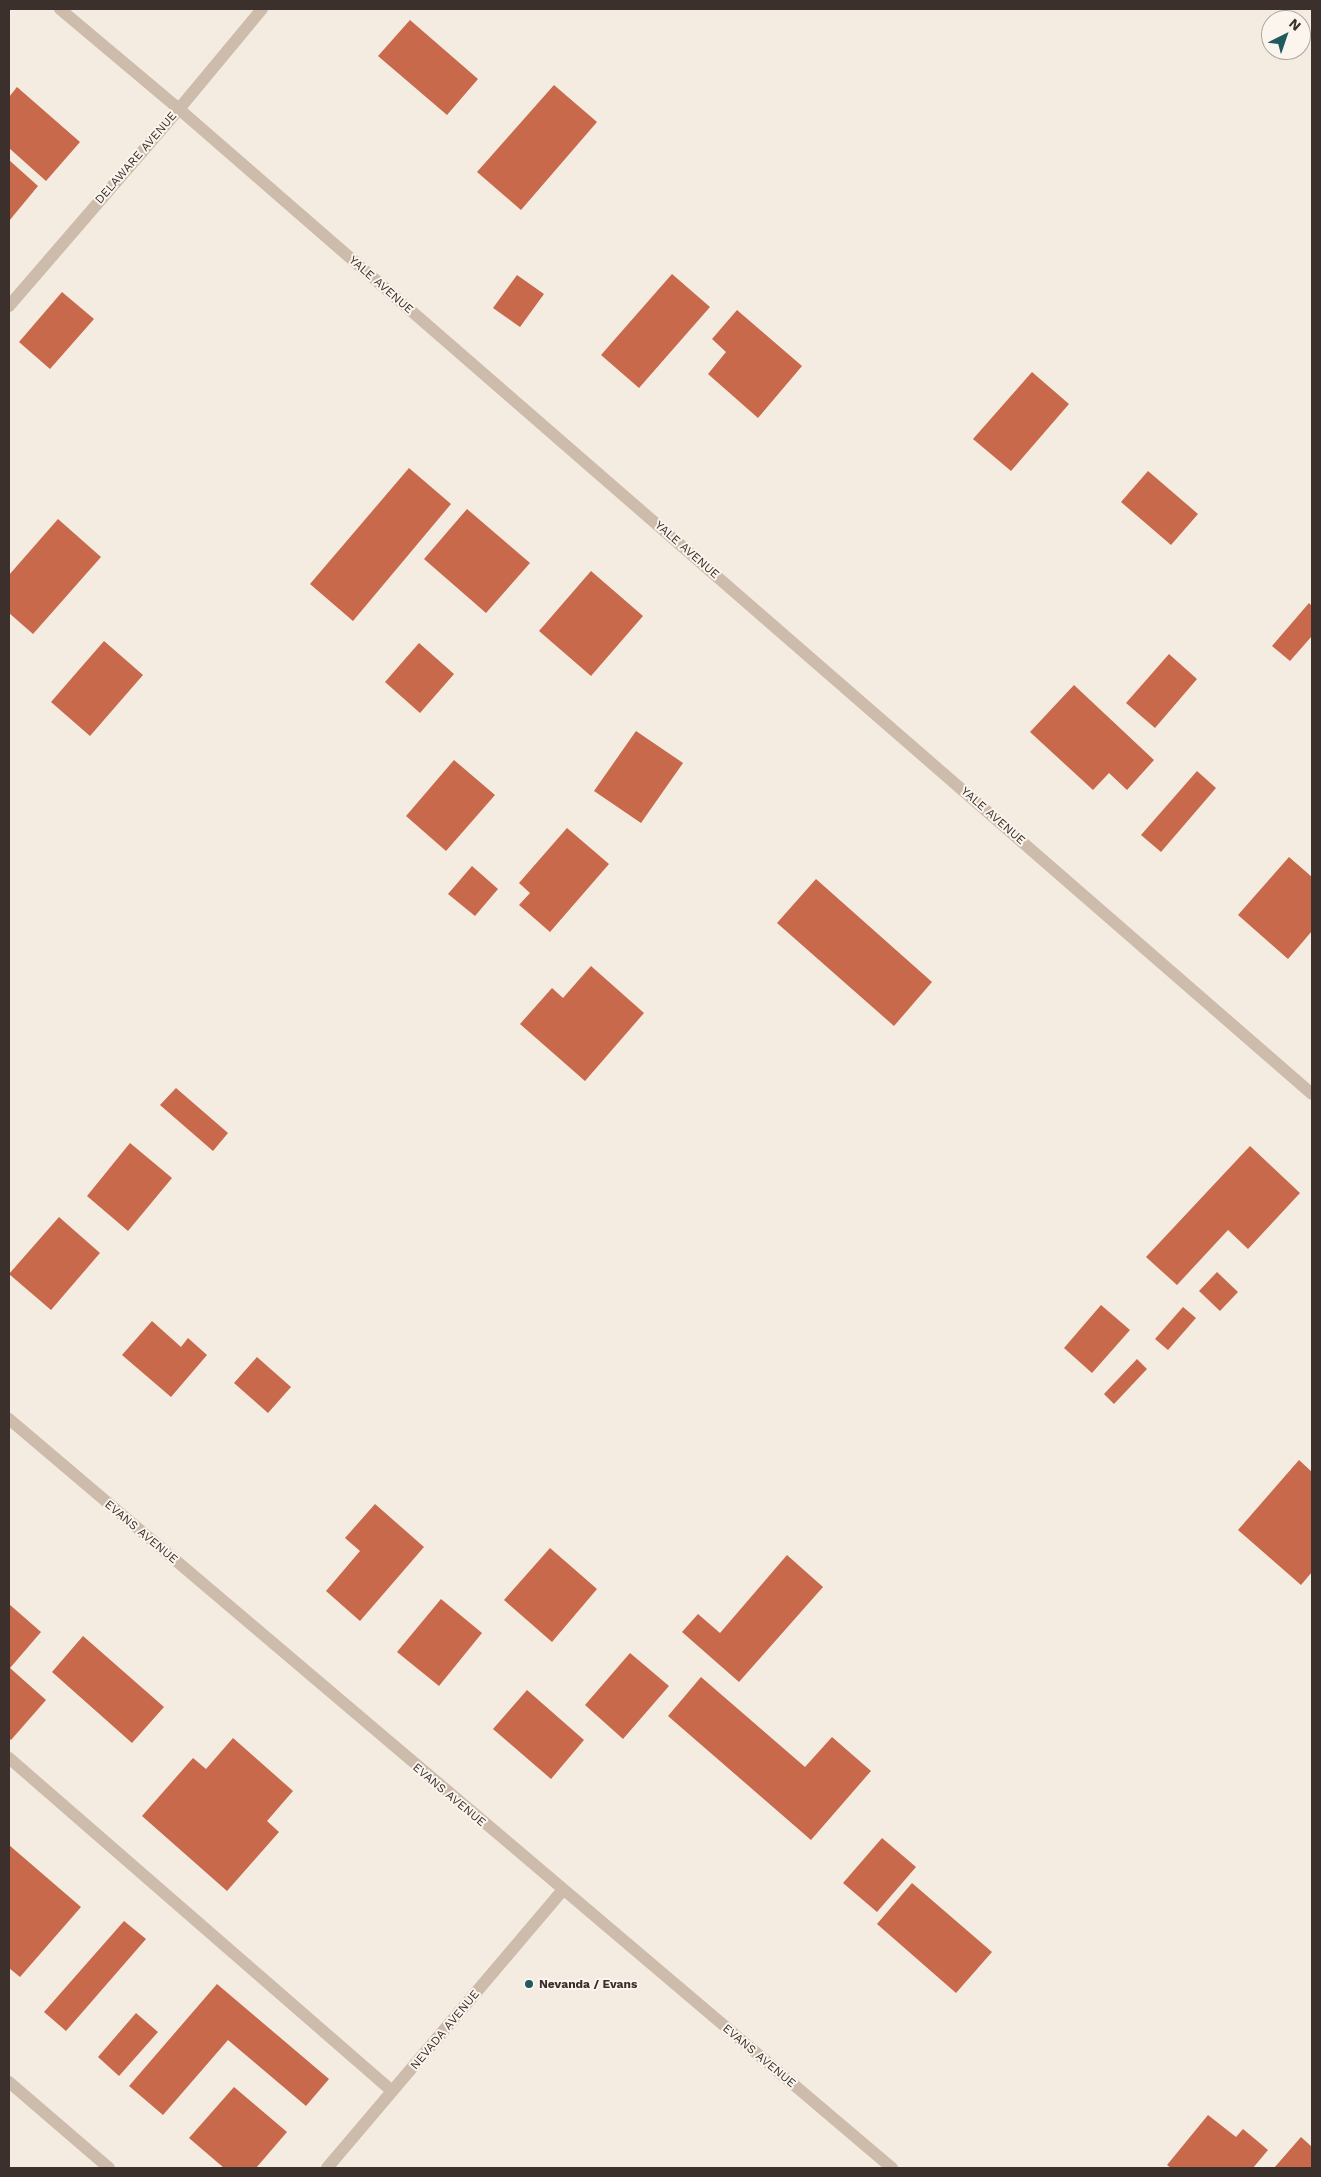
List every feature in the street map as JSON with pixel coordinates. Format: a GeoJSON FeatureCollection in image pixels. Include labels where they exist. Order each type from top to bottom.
{"type":"FeatureCollection","features":[{"type":"Feature","properties":{"kind":"street","name":"YALE AVENUE"},"geometry":{"type":"LineString","coordinates":[[60,9],[179,109],[1312,1094]]}},
{"type":"Feature","properties":{"kind":"street","name":"DELAWARE AVENUE"},"geometry":{"type":"LineString","coordinates":[[9,306],[179,109],[262,9]]}},
{"type":"Feature","properties":{"kind":"street","name":"EVANS AVENUE"},"geometry":{"type":"LineString","coordinates":[[9,1419],[562,1891],[892,2168]]}},
{"type":"Feature","properties":{"kind":"street"},"geometry":{"type":"LineString","coordinates":[[9,1758],[392,2091]]}},
{"type":"Feature","properties":{"kind":"street","name":"NEVADA AVENUE"},"geometry":{"type":"LineString","coordinates":[[327,2168],[562,1891]]}},
{"type":"Feature","properties":{"kind":"street"},"geometry":{"type":"LineString","coordinates":[[9,2082],[108,2168]]}},
{"type":"Feature","properties":{"kind":"building"},"geometry":{"type":"Polygon","coordinates":[[[410,20],[478,79],[447,115],[378,56],[410,20]]]}},
{"type":"Feature","properties":{"kind":"building"},"geometry":{"type":"Polygon","coordinates":[[[554,85],[597,122],[521,210],[477,172],[554,85]]]}},
{"type":"Feature","properties":{"kind":"building"},"geometry":{"type":"Polygon","coordinates":[[[17,87],[80,142],[46,181],[9,148],[9,97],[17,87]]]}},
{"type":"Feature","properties":{"kind":"building"},"geometry":{"type":"Polygon","coordinates":[[[9,160],[38,186],[9,221],[9,160]]]}},
{"type":"Feature","properties":{"kind":"building"},"geometry":{"type":"Polygon","coordinates":[[[672,274],[710,307],[639,388],[601,355],[672,274]]]}},
{"type":"Feature","properties":{"kind":"building"},"geometry":{"type":"Polygon","coordinates":[[[517,275],[544,294],[520,327],[493,308],[517,275]]]}},
{"type":"Feature","properties":{"kind":"building"},"geometry":{"type":"Polygon","coordinates":[[[62,292],[94,319],[50,369],[19,342],[62,292]]]}},
{"type":"Feature","properties":{"kind":"building"},"geometry":{"type":"Polygon","coordinates":[[[737,310],[802,366],[758,418],[708,374],[726,352],[712,339],[737,310]]]}},
{"type":"Feature","properties":{"kind":"building"},"geometry":{"type":"Polygon","coordinates":[[[1032,372],[1069,404],[1011,471],[973,439],[1032,372]]]}},
{"type":"Feature","properties":{"kind":"building"},"geometry":{"type":"Polygon","coordinates":[[[409,468],[451,504],[353,621],[310,584],[409,468]]]}},
{"type":"Feature","properties":{"kind":"building"},"geometry":{"type":"Polygon","coordinates":[[[1148,471],[1198,514],[1171,545],[1121,502],[1148,471]]]}},
{"type":"Feature","properties":{"kind":"building"},"geometry":{"type":"Polygon","coordinates":[[[467,509],[530,563],[486,613],[424,559],[467,509]]]}},
{"type":"Feature","properties":{"kind":"building"},"geometry":{"type":"Polygon","coordinates":[[[58,519],[101,557],[33,634],[9,613],[9,575],[58,519]]]}},
{"type":"Feature","properties":{"kind":"building"},"geometry":{"type":"Polygon","coordinates":[[[591,571],[643,616],[591,676],[539,631],[591,571]]]}},
{"type":"Feature","properties":{"kind":"building"},"geometry":{"type":"Polygon","coordinates":[[[1309,603],[1312,606],[1312,636],[1290,661],[1272,646],[1309,603]]]}},
{"type":"Feature","properties":{"kind":"building"},"geometry":{"type":"Polygon","coordinates":[[[104,641],[143,675],[90,736],[51,702],[104,641]]]}},
{"type":"Feature","properties":{"kind":"building"},"geometry":{"type":"Polygon","coordinates":[[[419,643],[454,674],[420,713],[385,682],[419,643]]]}},
{"type":"Feature","properties":{"kind":"building"},"geometry":{"type":"Polygon","coordinates":[[[1169,654],[1197,679],[1155,728],[1126,703],[1169,654]]]}},
{"type":"Feature","properties":{"kind":"building"},"geometry":{"type":"Polygon","coordinates":[[[1074,685],[1154,760],[1127,790],[1109,773],[1093,790],[1030,732],[1074,685]]]}},
{"type":"Feature","properties":{"kind":"building"},"geometry":{"type":"Polygon","coordinates":[[[636,731],[683,763],[641,823],[594,791],[636,731]]]}},
{"type":"Feature","properties":{"kind":"building"},"geometry":{"type":"Polygon","coordinates":[[[454,760],[495,795],[446,851],[406,816],[454,760]]]}},
{"type":"Feature","properties":{"kind":"building"},"geometry":{"type":"Polygon","coordinates":[[[1197,771],[1216,788],[1161,852],[1141,835],[1197,771]]]}},
{"type":"Feature","properties":{"kind":"building"},"geometry":{"type":"Polygon","coordinates":[[[567,828],[609,864],[550,932],[519,905],[530,893],[519,883],[567,828]]]}},
{"type":"Feature","properties":{"kind":"building"},"geometry":{"type":"Polygon","coordinates":[[[1289,857],[1312,877],[1312,931],[1288,959],[1238,915],[1289,857]]]}},
{"type":"Feature","properties":{"kind":"building"},"geometry":{"type":"Polygon","coordinates":[[[472,866],[498,889],[475,916],[448,894],[472,866]]]}},
{"type":"Feature","properties":{"kind":"building"},"geometry":{"type":"Polygon","coordinates":[[[816,879],[932,982],[894,1026],[777,923],[816,879]]]}},
{"type":"Feature","properties":{"kind":"building"},"geometry":{"type":"Polygon","coordinates":[[[591,966],[644,1013],[585,1081],[520,1024],[552,988],[563,998],[591,966]]]}},
{"type":"Feature","properties":{"kind":"building"},"geometry":{"type":"Polygon","coordinates":[[[176,1088],[228,1133],[213,1151],[160,1105],[176,1088]]]}},
{"type":"Feature","properties":{"kind":"building"},"geometry":{"type":"Polygon","coordinates":[[[130,1143],[172,1178],[128,1231],[87,1196],[130,1143]]]}},
{"type":"Feature","properties":{"kind":"building"},"geometry":{"type":"Polygon","coordinates":[[[1250,1146],[1300,1193],[1248,1249],[1228,1230],[1177,1285],[1146,1257],[1250,1146]]]}},
{"type":"Feature","properties":{"kind":"building"},"geometry":{"type":"Polygon","coordinates":[[[59,1217],[100,1253],[51,1310],[9,1274],[59,1217]]]}},
{"type":"Feature","properties":{"kind":"building"},"geometry":{"type":"Polygon","coordinates":[[[1217,1272],[1238,1292],[1220,1311],[1199,1291],[1217,1272]]]}},
{"type":"Feature","properties":{"kind":"building"},"geometry":{"type":"Polygon","coordinates":[[[1101,1305],[1130,1330],[1092,1373],[1064,1348],[1101,1305]]]}},
{"type":"Feature","properties":{"kind":"building"},"geometry":{"type":"Polygon","coordinates":[[[1183,1307],[1196,1318],[1168,1350],[1155,1339],[1183,1307]]]}},
{"type":"Feature","properties":{"kind":"building"},"geometry":{"type":"Polygon","coordinates":[[[152,1321],[181,1347],[188,1338],[207,1355],[171,1397],[122,1355],[152,1321]]]}},
{"type":"Feature","properties":{"kind":"building"},"geometry":{"type":"Polygon","coordinates":[[[257,1357],[291,1387],[268,1413],[234,1383],[257,1357]]]}},
{"type":"Feature","properties":{"kind":"building"},"geometry":{"type":"Polygon","coordinates":[[[1137,1359],[1147,1369],[1114,1404],[1104,1394],[1137,1359]]]}},
{"type":"Feature","properties":{"kind":"building"},"geometry":{"type":"Polygon","coordinates":[[[1299,1460],[1312,1472],[1312,1572],[1301,1585],[1238,1530],[1299,1460]]]}},
{"type":"Feature","properties":{"kind":"building"},"geometry":{"type":"Polygon","coordinates":[[[375,1504],[424,1547],[360,1621],[326,1591],[360,1551],[345,1538],[375,1504]]]}},
{"type":"Feature","properties":{"kind":"building"},"geometry":{"type":"Polygon","coordinates":[[[550,1548],[597,1589],[552,1642],[504,1600],[550,1548]]]}},
{"type":"Feature","properties":{"kind":"building"},"geometry":{"type":"Polygon","coordinates":[[[787,1555],[823,1587],[739,1682],[682,1632],[698,1614],[720,1633],[787,1555]]]}},
{"type":"Feature","properties":{"kind":"building"},"geometry":{"type":"Polygon","coordinates":[[[441,1599],[482,1633],[439,1686],[397,1652],[441,1599]]]}},
{"type":"Feature","properties":{"kind":"building"},"geometry":{"type":"Polygon","coordinates":[[[9,1604],[41,1632],[10,1668],[46,1700],[11,1740],[9,1738],[9,1604]]]}},
{"type":"Feature","properties":{"kind":"building"},"geometry":{"type":"Polygon","coordinates":[[[83,1636],[164,1707],[132,1743],[52,1672],[83,1636]]]}},
{"type":"Feature","properties":{"kind":"building"},"geometry":{"type":"Polygon","coordinates":[[[630,1653],[669,1686],[623,1739],[585,1705],[630,1653]]]}},
{"type":"Feature","properties":{"kind":"building"},"geometry":{"type":"Polygon","coordinates":[[[701,1677],[805,1767],[832,1737],[871,1771],[811,1840],[668,1716],[701,1677]]]}},
{"type":"Feature","properties":{"kind":"building"},"geometry":{"type":"Polygon","coordinates":[[[527,1690],[584,1740],[551,1779],[493,1729],[527,1690]]]}},
{"type":"Feature","properties":{"kind":"building"},"geometry":{"type":"Polygon","coordinates":[[[233,1738],[293,1791],[267,1821],[279,1832],[227,1891],[142,1816],[193,1758],[206,1769],[233,1738]]]}},
{"type":"Feature","properties":{"kind":"building"},"geometry":{"type":"Polygon","coordinates":[[[882,1838],[916,1867],[877,1912],[843,1883],[882,1838]]]}},
{"type":"Feature","properties":{"kind":"building"},"geometry":{"type":"Polygon","coordinates":[[[9,1845],[81,1907],[20,1977],[9,1968],[9,1845]]]}},
{"type":"Feature","properties":{"kind":"building"},"geometry":{"type":"Polygon","coordinates":[[[912,1883],[992,1952],[956,1993],[877,1924],[912,1883]]]}},
{"type":"Feature","properties":{"kind":"building"},"geometry":{"type":"Polygon","coordinates":[[[124,1921],[146,1939],[66,2031],[44,2012],[124,1921]]]}},
{"type":"Feature","properties":{"kind":"building"},"geometry":{"type":"Polygon","coordinates":[[[217,1984],[329,2079],[306,2106],[228,2040],[163,2115],[129,2086],[217,1984]]]}},
{"type":"Feature","properties":{"kind":"building"},"geometry":{"type":"Polygon","coordinates":[[[136,2013],[158,2032],[119,2076],[98,2057],[136,2013]]]}},
{"type":"Feature","properties":{"kind":"building"},"geometry":{"type":"Polygon","coordinates":[[[234,2087],[287,2132],[256,2168],[224,2168],[189,2138],[234,2087]]]}},
{"type":"Feature","properties":{"kind":"building"},"geometry":{"type":"Polygon","coordinates":[[[1208,2115],[1236,2137],[1243,2129],[1268,2150],[1253,2168],[1171,2168],[1167,2165],[1208,2115]]]}},
{"type":"Feature","properties":{"kind":"building"},"geometry":{"type":"Polygon","coordinates":[[[1301,2137],[1312,2147],[1312,2168],[1274,2168],[1301,2137]]]}},
{"type":"Feature","properties":{"kind":"place","name":"Nevanda / Evans"},"geometry":{"type":"Point","coordinates":[529,1984]}}]}
